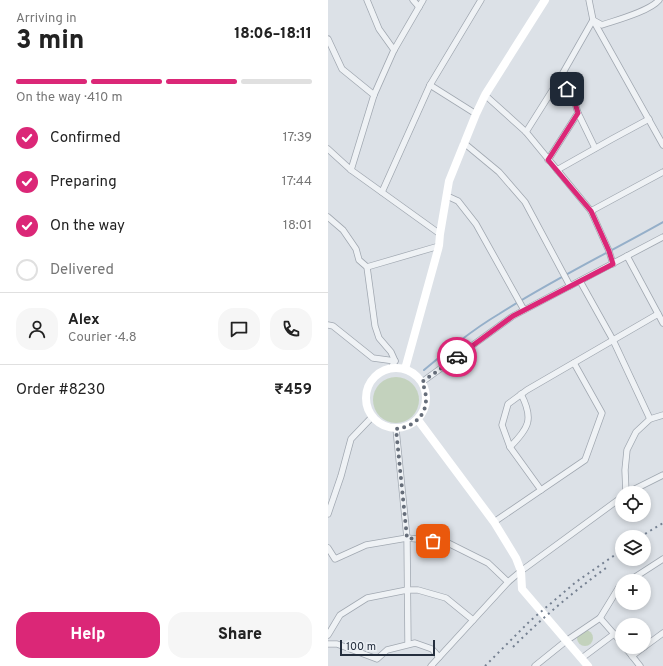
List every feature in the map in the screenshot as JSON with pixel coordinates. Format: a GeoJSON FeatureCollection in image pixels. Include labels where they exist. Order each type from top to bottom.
{"type":"FeatureCollection","features":[{"type":"Feature","properties":{"kind":"street"},"geometry":{"type":"LineString","coordinates":[[367,0],[379,29],[394,50]]}},
{"type":"Feature","properties":{"kind":"street"},"geometry":{"type":"LineString","coordinates":[[413,0],[419,7]]}},
{"type":"Feature","properties":{"kind":"street"},"geometry":{"type":"LineString","coordinates":[[350,170],[374,95],[394,50],[423,0]]}},
{"type":"Feature","properties":{"kind":"street"},"geometry":{"type":"LineString","coordinates":[[382,192],[430,86],[481,0]]}},
{"type":"Feature","properties":{"kind":"street"},"geometry":{"type":"LineString","coordinates":[[405,369],[439,246],[449,181],[485,95],[544,0]]}},
{"type":"Feature","properties":{"kind":"street"},"geometry":{"type":"LineString","coordinates":[[589,0],[593,20],[663,145]]}},
{"type":"Feature","properties":{"kind":"street"},"geometry":{"type":"LineString","coordinates":[[593,20],[602,25],[655,5],[659,0]]}},
{"type":"Feature","properties":{"kind":"street"},"geometry":{"type":"LineString","coordinates":[[526,132],[560,78],[593,20]]}},
{"type":"Feature","properties":{"kind":"street"},"geometry":{"type":"LineString","coordinates":[[328,39],[342,69],[374,95]]}},
{"type":"Feature","properties":{"kind":"street"},"geometry":{"type":"LineString","coordinates":[[560,78],[574,100],[578,113],[595,148]]}},
{"type":"Feature","properties":{"kind":"street"},"geometry":{"type":"LineString","coordinates":[[430,86],[476,114]]}},
{"type":"Feature","properties":{"kind":"street"},"geometry":{"type":"LineString","coordinates":[[485,95],[526,132],[591,211],[609,251],[613,264]]}},
{"type":"Feature","properties":{"kind":"street"},"geometry":{"type":"LineString","coordinates":[[548,160],[578,113]]}},
{"type":"Feature","properties":{"kind":"street"},"geometry":{"type":"LineString","coordinates":[[557,170],[648,119]]}},
{"type":"Feature","properties":{"kind":"street"},"geometry":{"type":"LineString","coordinates":[[464,143],[499,172],[525,202],[570,286]]}},
{"type":"Feature","properties":{"kind":"street"},"geometry":{"type":"LineString","coordinates":[[328,149],[350,170],[440,234]]}},
{"type":"Feature","properties":{"kind":"street"},"geometry":{"type":"LineString","coordinates":[[591,211],[663,172]]}},
{"type":"Feature","properties":{"kind":"street"},"geometry":{"type":"LineString","coordinates":[[447,196],[458,201],[476,224],[524,310]]}},
{"type":"Feature","properties":{"kind":"street"},"geometry":{"type":"LineString","coordinates":[[328,217],[343,230],[356,249],[358,260],[367,267],[374,326],[379,338],[391,352],[393,365]]}},
{"type":"Feature","properties":{"kind":"street"},"geometry":{"type":"LineString","coordinates":[[422,382],[513,316],[663,237]]}},
{"type":"Feature","properties":{"kind":"street"},"geometry":{"type":"LineString","coordinates":[[367,267],[439,246]]}},
{"type":"Feature","properties":{"kind":"street"},"geometry":{"type":"LineString","coordinates":[[627,256],[663,323]]}},
{"type":"Feature","properties":{"kind":"street"},"geometry":{"type":"LineString","coordinates":[[580,281],[613,340],[650,419]]}},
{"type":"Feature","properties":{"kind":"street"},"geometry":{"type":"LineString","coordinates":[[541,490],[510,447],[502,425],[508,404],[522,394],[658,314]]}},
{"type":"Feature","properties":{"kind":"street"},"geometry":{"type":"LineString","coordinates":[[328,325],[333,326],[373,358],[405,369],[418,376],[422,382],[426,391],[427,401],[424,411],[418,420],[412,425],[396,429],[388,428],[379,424],[368,411],[366,404],[366,396],[371,381],[377,375],[393,365]]}},
{"type":"Feature","properties":{"kind":"street"},"geometry":{"type":"LineString","coordinates":[[494,522],[585,460],[602,413],[574,363]]}},
{"type":"Feature","properties":{"kind":"street"},"geometry":{"type":"LineString","coordinates":[[510,447],[522,434],[529,418],[528,406],[522,394]]}},
{"type":"Feature","properties":{"kind":"street"},"geometry":{"type":"LineString","coordinates":[[626,486],[625,470],[627,450],[636,432],[650,419],[663,415]]}},
{"type":"Feature","properties":{"kind":"street"},"geometry":{"type":"LineString","coordinates":[[328,514],[341,476],[351,439],[372,417]]}},
{"type":"Feature","properties":{"kind":"street"},"geometry":{"type":"LineString","coordinates":[[418,420],[494,522],[516,558],[521,571],[522,589],[588,666]]}},
{"type":"Feature","properties":{"kind":"street"},"geometry":{"type":"LineString","coordinates":[[396,429],[407,538],[408,644]]}},
{"type":"Feature","properties":{"kind":"street"},"geometry":{"type":"LineString","coordinates":[[641,486],[663,475]]}},
{"type":"Feature","properties":{"kind":"street"},"geometry":{"type":"LineString","coordinates":[[431,666],[508,582],[615,501]]}},
{"type":"Feature","properties":{"kind":"street"},"geometry":{"type":"LineString","coordinates":[[328,548],[335,558],[366,546],[407,538],[446,542],[488,563],[508,582]]}},
{"type":"Feature","properties":{"kind":"street"},"geometry":{"type":"LineString","coordinates":[[640,574],[663,559]]}},
{"type":"Feature","properties":{"kind":"street"},"geometry":{"type":"LineString","coordinates":[[328,635],[340,615],[366,598],[407,590],[418,590],[446,598],[473,620]]}},
{"type":"Feature","properties":{"kind":"street"},"geometry":{"type":"LineString","coordinates":[[534,666],[566,641],[600,618],[615,594]]}},
{"type":"Feature","properties":{"kind":"street"},"geometry":{"type":"LineString","coordinates":[[582,658],[614,634],[600,618]]}},
{"type":"Feature","properties":{"kind":"street"},"geometry":{"type":"LineString","coordinates":[[651,642],[663,633]]}},
{"type":"Feature","properties":{"kind":"street"},"geometry":{"type":"LineString","coordinates":[[328,644],[337,644],[377,659],[387,650],[415,643],[432,649],[439,657]]}},
{"type":"Feature","properties":{"kind":"street"},"geometry":{"type":"LineString","coordinates":[[635,654],[632,656],[640,666]]}},
{"type":"Feature","properties":{"kind":"green space"},"geometry":{"type":"Polygon","coordinates":[[[392,377],[400,377],[409,381],[415,387],[419,400],[415,413],[409,419],[400,423],[392,423],[383,419],[377,413],[373,404],[373,396],[377,387],[383,381],[392,377]]]}},
{"type":"Feature","properties":{"kind":"green space"},"geometry":{"type":"Polygon","coordinates":[[[582,630],[588,630],[593,635],[591,644],[588,646],[582,646],[577,641],[577,635],[582,630]]]}},
{"type":"Feature","properties":{"kind":"waterway"},"geometry":{"type":"LineString","coordinates":[[424,370],[470,333],[489,320],[560,278],[663,222]]}},
{"type":"Feature","properties":{"kind":"railway"},"geometry":{"type":"LineString","coordinates":[[651,530],[663,523]]}},
{"type":"Feature","properties":{"kind":"railway"},"geometry":{"type":"LineString","coordinates":[[485,666],[530,621],[576,582],[615,555]]}},
{"type":"Feature","properties":{"kind":"railway"},"geometry":{"type":"LineString","coordinates":[[513,647],[558,606],[606,568]]}},
{"type":"Feature","properties":{"kind":"way so far"},"geometry":{"type":"LineString","coordinates":[[433,541],[407,538],[396,429],[412,425],[418,420],[424,411],[427,401],[426,391],[422,382],[457,357]]}},
{"type":"Feature","properties":{"kind":"route"},"geometry":{"type":"LineString","coordinates":[[457,357],[513,316],[613,264],[609,251],[591,211],[548,160],[578,113],[574,100],[567,89]]}}]}
